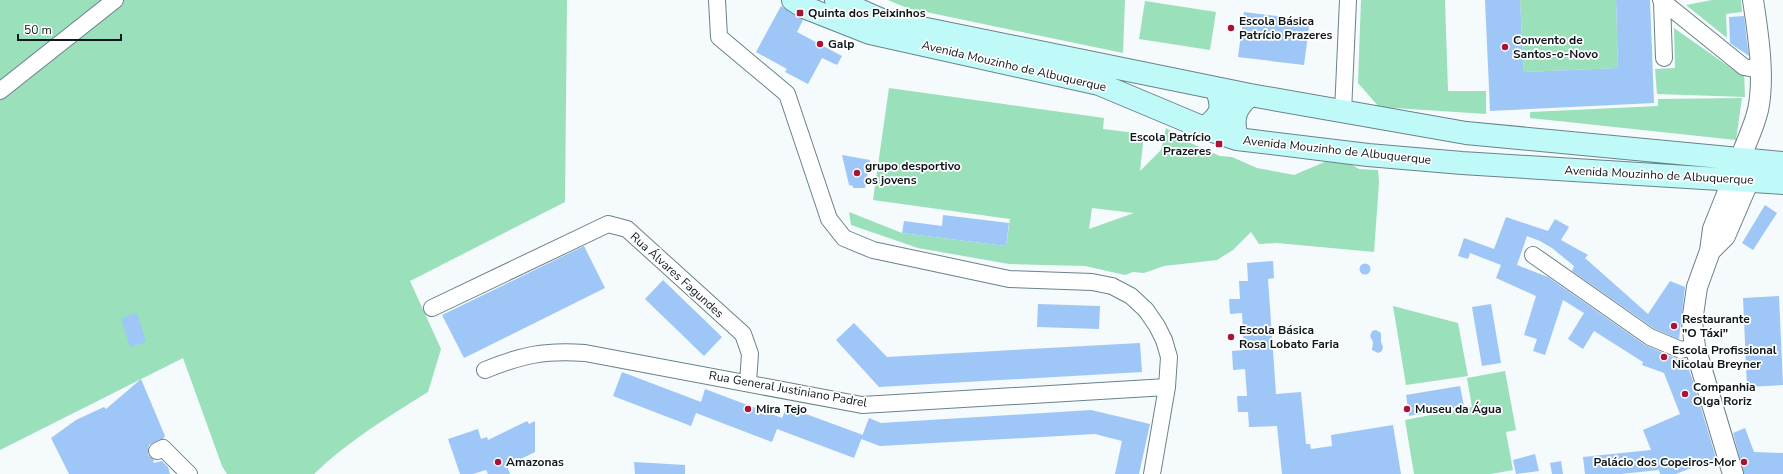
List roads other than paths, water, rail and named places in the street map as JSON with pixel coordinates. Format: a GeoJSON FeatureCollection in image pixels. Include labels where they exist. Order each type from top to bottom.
{"type":"FeatureCollection","features":[{"type":"Feature","properties":{"kind":"main road","name":"Avenida Mouzinho de Albuquerque"},"geometry":{"type":"LineString","coordinates":[[793,0],[804,7],[870,33],[1099,84],[1204,128],[1237,139],[1361,154],[1472,164],[1697,177],[1744,170]]}},
{"type":"Feature","properties":{"kind":"main road","name":"Avenida Mouzinho de Albuquerque"},"geometry":{"type":"LineString","coordinates":[[836,0],[882,20],[1250,95],[1475,134],[1642,151],[1744,170],[1780,173]]}},
{"type":"Feature","properties":{"kind":"main road"},"geometry":{"type":"LineString","coordinates":[[1204,128],[1213,121],[1220,112],[1220,100],[1216,88]]}},
{"type":"Feature","properties":{"kind":"main road"},"geometry":{"type":"LineString","coordinates":[[1237,139],[1234,129],[1234,116],[1239,104],[1250,95]]}},
{"type":"Feature","properties":{"kind":"main road"},"geometry":{"type":"LineString","coordinates":[[1472,164],[1475,134]]}},
{"type":"Feature","properties":{"kind":"main road"},"geometry":{"type":"LineString","coordinates":[[1636,174],[1645,171],[1649,167],[1649,162],[1646,155],[1642,151]]}},
{"type":"Feature","properties":{"kind":"street"},"geometry":{"type":"LineString","coordinates":[[0,91],[115,0]]}},
{"type":"Feature","properties":{"kind":"street"},"geometry":{"type":"LineString","coordinates":[[717,0],[719,38],[787,94],[829,219],[844,238],[873,250],[1010,279],[1092,282],[1112,286],[1131,296],[1146,310],[1157,326],[1164,340],[1169,357],[1167,387],[1152,474]]}},
{"type":"Feature","properties":{"kind":"street"},"geometry":{"type":"LineString","coordinates":[[1343,112],[1348,0]]}},
{"type":"Feature","properties":{"kind":"street"},"geometry":{"type":"LineString","coordinates":[[1733,474],[1695,347],[1692,322],[1693,309],[1700,277],[1710,251],[1713,229],[1719,212],[1744,170],[1761,135],[1758,104],[1760,47],[1753,0]]}},
{"type":"Feature","properties":{"kind":"street"},"geometry":{"type":"LineString","coordinates":[[1661,1],[1744,66],[1760,70]]}},
{"type":"Feature","properties":{"kind":"street"},"geometry":{"type":"LineString","coordinates":[[1661,1],[1664,58]]}},
{"type":"Feature","properties":{"kind":"street"},"geometry":{"type":"LineString","coordinates":[[1710,251],[1725,236],[1744,170]]}},
{"type":"Feature","properties":{"kind":"street"},"geometry":{"type":"LineString","coordinates":[[1697,177],[1715,195],[1719,212]]}},
{"type":"Feature","properties":{"kind":"street","name":"Rua Álvares Fagundes"},"geometry":{"type":"LineString","coordinates":[[432,308],[608,224],[627,230],[743,334],[750,354],[748,382]]}},
{"type":"Feature","properties":{"kind":"street"},"geometry":{"type":"LineString","coordinates":[[1533,256],[1650,337],[1681,350],[1695,347]]}},
{"type":"Feature","properties":{"kind":"street","name":"Rua General Justiniano Padrel"},"geometry":{"type":"LineString","coordinates":[[485,370],[512,359],[538,353],[563,351],[585,353],[748,382],[862,405],[1167,387]]}},
{"type":"Feature","properties":{"kind":"street"},"geometry":{"type":"LineString","coordinates":[[157,451],[163,448],[189,474]]}},
{"type":"Feature","properties":{"kind":"place","name":"Quinta dos Peixinhos"},"geometry":{"type":"Point","coordinates":[800,13]}},
{"type":"Feature","properties":{"kind":"place","name":"Escola Básica Patrício Prazeres"},"geometry":{"type":"Point","coordinates":[1231,28]}},
{"type":"Feature","properties":{"kind":"place","name":"Galp"},"geometry":{"type":"Point","coordinates":[820,44]}},
{"type":"Feature","properties":{"kind":"place","name":"Convento de Santos-o-Novo"},"geometry":{"type":"Point","coordinates":[1505,47]}},
{"type":"Feature","properties":{"kind":"place","name":"Escola Patrício Prazeres"},"geometry":{"type":"Point","coordinates":[1219,144]}},
{"type":"Feature","properties":{"kind":"place","name":"grupo desportivo os jovens"},"geometry":{"type":"Point","coordinates":[857,173]}},
{"type":"Feature","properties":{"kind":"place","name":"Restaurante \"O Táxi\""},"geometry":{"type":"Point","coordinates":[1674,326]}},
{"type":"Feature","properties":{"kind":"place","name":"Escola Básica Rosa Lobato Faria"},"geometry":{"type":"Point","coordinates":[1231,337]}},
{"type":"Feature","properties":{"kind":"place","name":"Escola Profissional Nicolau Breyner"},"geometry":{"type":"Point","coordinates":[1664,357]}},
{"type":"Feature","properties":{"kind":"place","name":"Companhia Olga Roriz"},"geometry":{"type":"Point","coordinates":[1685,394]}},
{"type":"Feature","properties":{"kind":"place","name":"Mira Tejo"},"geometry":{"type":"Point","coordinates":[748,409]}},
{"type":"Feature","properties":{"kind":"place","name":"Museu da Água"},"geometry":{"type":"Point","coordinates":[1407,409]}},
{"type":"Feature","properties":{"kind":"place","name":"Amazonas"},"geometry":{"type":"Point","coordinates":[498,462]}},
{"type":"Feature","properties":{"kind":"place","name":"Palácio dos Copeiros-Mor"},"geometry":{"type":"Point","coordinates":[1744,462]}}]}
